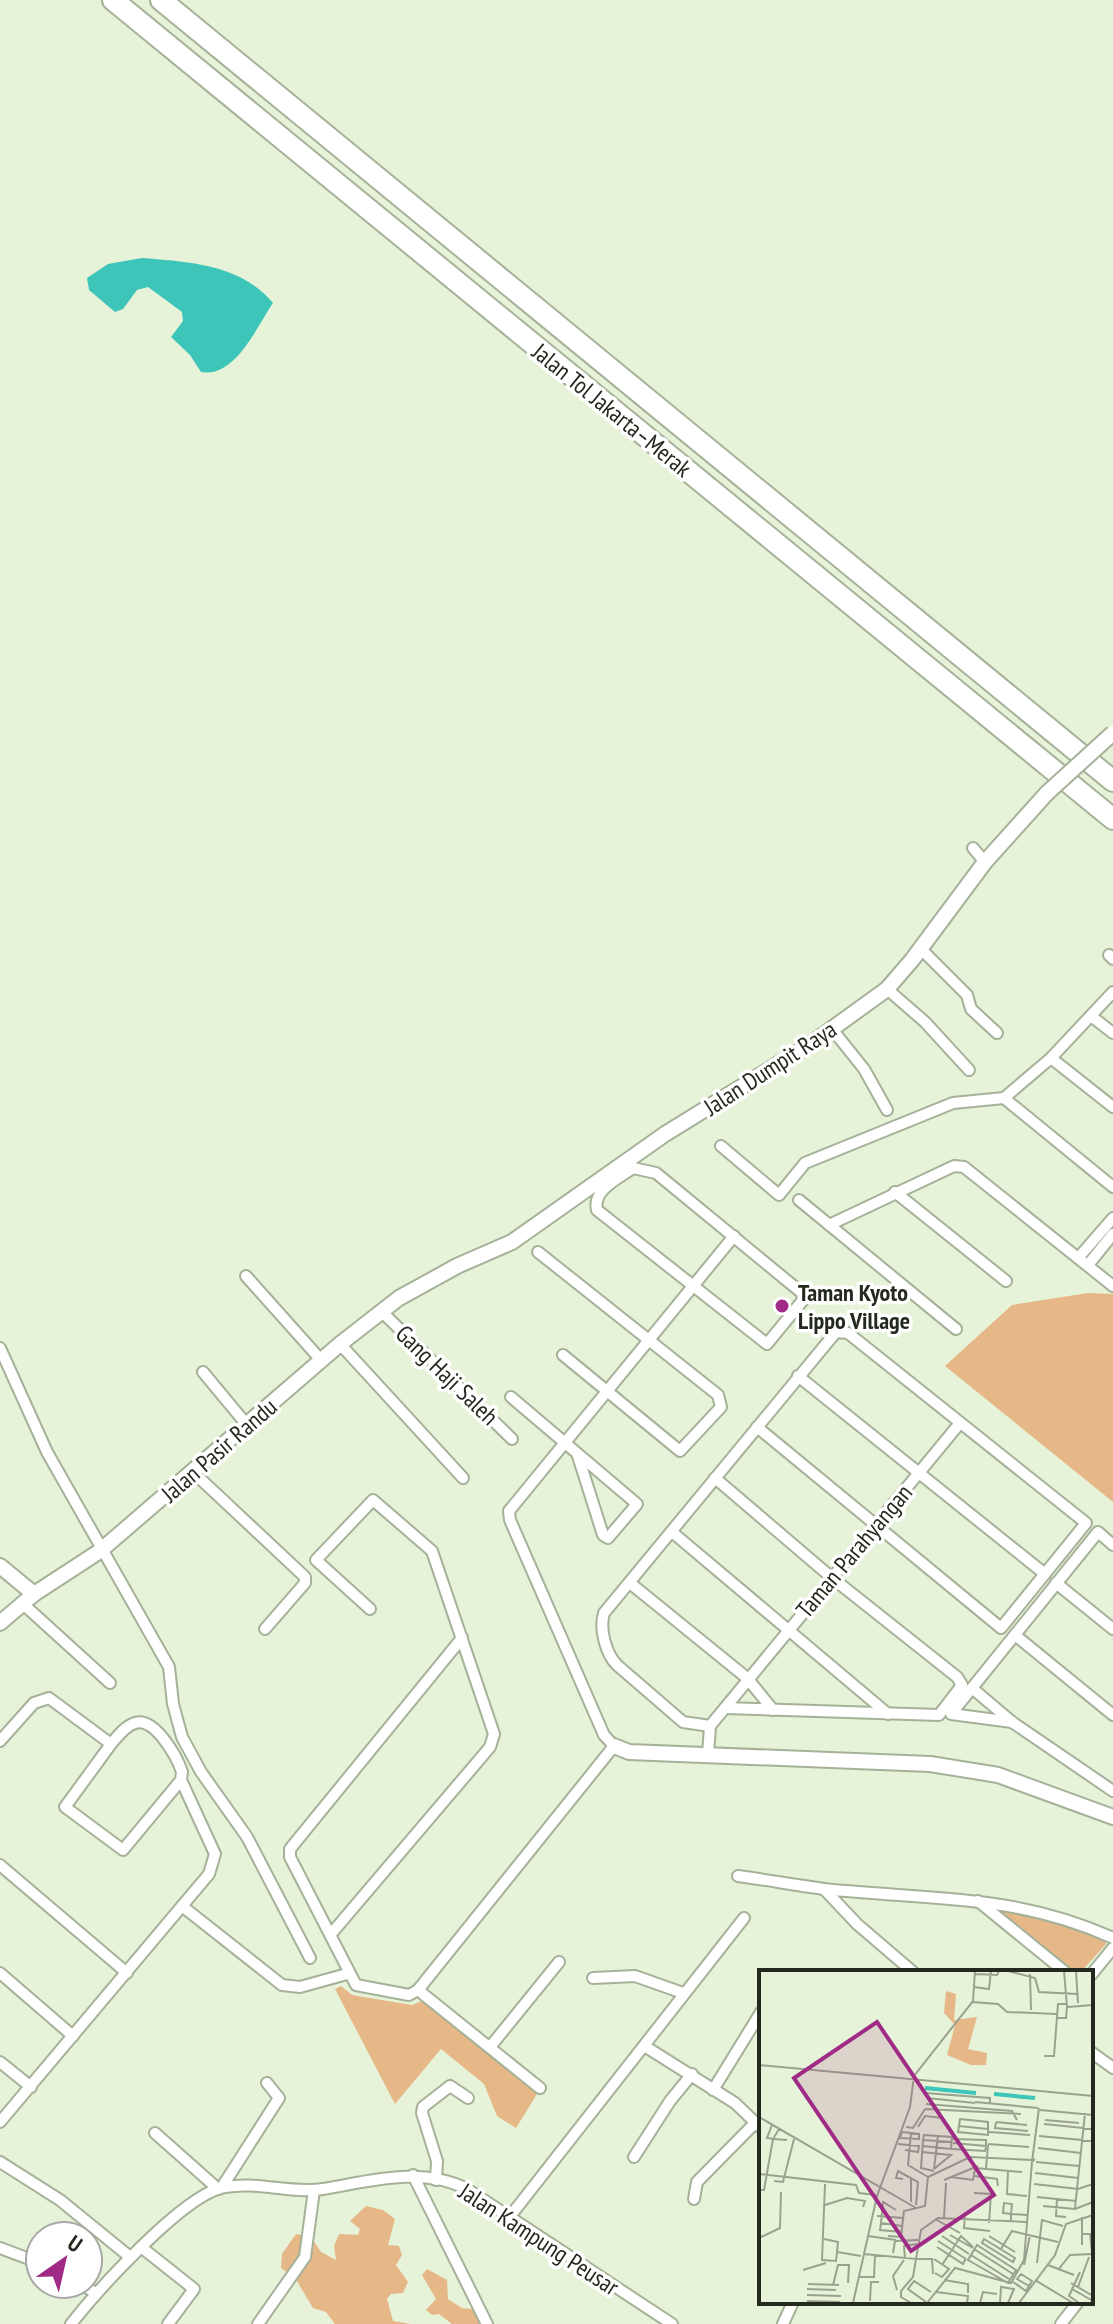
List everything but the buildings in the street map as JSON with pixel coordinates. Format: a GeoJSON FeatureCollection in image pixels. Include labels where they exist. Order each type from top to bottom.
{"type":"FeatureCollection","features":[{"type":"Feature","properties":{"kind":"highway","name":"Jalan Tol Jakarta–Merak"},"geometry":{"type":"LineString","coordinates":[[113,0],[1113,819]]}},
{"type":"Feature","properties":{"kind":"highway","name":"Jalan Tol Jakarta–Merak"},"geometry":{"type":"LineString","coordinates":[[161,0],[1113,781]]}},
{"type":"Feature","properties":{"kind":"main road","name":"Jalan Dumpit Raya"},"geometry":{"type":"LineString","coordinates":[[436,1277],[512,1242],[665,1134],[832,1029],[887,989],[921,949],[985,862],[1047,793],[1113,733]]}},
{"type":"Feature","properties":{"kind":"main road","name":"Jalan Pasir Randu"},"geometry":{"type":"LineString","coordinates":[[0,1623],[28,1599],[100,1551],[381,1311],[436,1277]]}},
{"type":"Feature","properties":{"kind":"main road"},"geometry":{"type":"LineString","coordinates":[[0,1566],[28,1599]]}},
{"type":"Feature","properties":{"kind":"main road"},"geometry":{"type":"LineString","coordinates":[[614,1746],[629,1752],[930,1764],[998,1775],[1113,1817]]}},
{"type":"Feature","properties":{"kind":"street"},"geometry":{"type":"LineString","coordinates":[[973,848],[985,862]]}},
{"type":"Feature","properties":{"kind":"street"},"geometry":{"type":"LineString","coordinates":[[921,949],[967,995],[971,1009],[997,1033]]}},
{"type":"Feature","properties":{"kind":"street"},"geometry":{"type":"LineString","coordinates":[[887,989],[925,1022],[969,1070]]}},
{"type":"Feature","properties":{"kind":"street"},"geometry":{"type":"LineString","coordinates":[[721,1146],[779,1195],[805,1163],[953,1103],[1004,1098],[1051,1058],[1113,992]]}},
{"type":"Feature","properties":{"kind":"street"},"geometry":{"type":"LineString","coordinates":[[1091,1016],[1113,1033]]}},
{"type":"Feature","properties":{"kind":"street"},"geometry":{"type":"LineString","coordinates":[[832,1029],[864,1069],[887,1110]]}},
{"type":"Feature","properties":{"kind":"street"},"geometry":{"type":"LineString","coordinates":[[1051,1058],[1113,1107]]}},
{"type":"Feature","properties":{"kind":"street"},"geometry":{"type":"LineString","coordinates":[[1004,1098],[1113,1187]]}},
{"type":"Feature","properties":{"kind":"street"},"geometry":{"type":"LineString","coordinates":[[829,1225],[954,1166],[964,1167],[1113,1286]]}},
{"type":"Feature","properties":{"kind":"street"},"geometry":{"type":"LineString","coordinates":[[633,1168],[651,1170],[804,1295],[769,1342],[763,1344],[691,1288],[602,1216],[595,1206],[600,1193],[633,1168]]}},
{"type":"Feature","properties":{"kind":"street"},"geometry":{"type":"LineString","coordinates":[[895,1192],[1006,1281]]}},
{"type":"Feature","properties":{"kind":"street"},"geometry":{"type":"LineString","coordinates":[[799,1200],[956,1329]]}},
{"type":"Feature","properties":{"kind":"street"},"geometry":{"type":"LineString","coordinates":[[1083,1261],[1113,1218]]}},
{"type":"Feature","properties":{"kind":"street"},"geometry":{"type":"LineString","coordinates":[[1083,1261],[1113,1234]]}},
{"type":"Feature","properties":{"kind":"street"},"geometry":{"type":"LineString","coordinates":[[462,1638],[292,1842],[290,1857],[331,1934],[347,1974],[356,1985],[409,1995],[418,1990],[614,1746],[604,1735],[510,1520],[514,1502],[734,1236]]}},
{"type":"Feature","properties":{"kind":"street"},"geometry":{"type":"LineString","coordinates":[[538,1252],[718,1395],[721,1407],[680,1451],[563,1355]]}},
{"type":"Feature","properties":{"kind":"street"},"geometry":{"type":"LineString","coordinates":[[246,1276],[321,1360]]}},
{"type":"Feature","properties":{"kind":"street","name":"Gang Haji Saleh"},"geometry":{"type":"LineString","coordinates":[[381,1311],[512,1439]]}},
{"type":"Feature","properties":{"kind":"street"},"geometry":{"type":"LineString","coordinates":[[708,1755],[710,1726],[683,1722],[610,1658],[601,1621],[630,1583],[798,1376],[832,1335],[844,1331],[1086,1523],[1001,1628],[757,1427]]}},
{"type":"Feature","properties":{"kind":"street"},"geometry":{"type":"LineString","coordinates":[[340,1344],[463,1478]]}},
{"type":"Feature","properties":{"kind":"street"},"geometry":{"type":"LineString","coordinates":[[0,1348],[47,1452],[100,1551],[169,1667],[173,1704],[182,1737],[201,1772],[247,1837],[310,1958]]}},
{"type":"Feature","properties":{"kind":"street"},"geometry":{"type":"LineString","coordinates":[[203,1372],[247,1425]]}},
{"type":"Feature","properties":{"kind":"street"},"geometry":{"type":"LineString","coordinates":[[798,1376],[1045,1574]]}},
{"type":"Feature","properties":{"kind":"street"},"geometry":{"type":"LineString","coordinates":[[511,1397],[637,1504],[608,1538],[603,1535],[578,1456]]}},
{"type":"Feature","properties":{"kind":"street","name":"Taman Parahyangan"},"geometry":{"type":"LineString","coordinates":[[710,1726],[960,1423]]}},
{"type":"Feature","properties":{"kind":"street"},"geometry":{"type":"LineString","coordinates":[[193,1472],[305,1577],[305,1583],[265,1629]]}},
{"type":"Feature","properties":{"kind":"street"},"geometry":{"type":"LineString","coordinates":[[715,1478],[831,1577],[960,1680],[962,1689],[942,1714],[725,1708]]}},
{"type":"Feature","properties":{"kind":"street"},"geometry":{"type":"LineString","coordinates":[[331,1934],[493,1742],[494,1734],[432,1551],[373,1500],[316,1560],[370,1609]]}},
{"type":"Feature","properties":{"kind":"street"},"geometry":{"type":"LineString","coordinates":[[672,1532],[888,1714]]}},
{"type":"Feature","properties":{"kind":"street"},"geometry":{"type":"LineString","coordinates":[[1012,1722],[951,1715],[1098,1532],[1113,1545]]}},
{"type":"Feature","properties":{"kind":"street"},"geometry":{"type":"LineString","coordinates":[[630,1583],[747,1678],[773,1710]]}},
{"type":"Feature","properties":{"kind":"street"},"geometry":{"type":"LineString","coordinates":[[1056,1583],[1113,1629]]}},
{"type":"Feature","properties":{"kind":"street"},"geometry":{"type":"LineString","coordinates":[[28,1599],[110,1683]]}},
{"type":"Feature","properties":{"kind":"street"},"geometry":{"type":"LineString","coordinates":[[1015,1635],[1113,1715]]}},
{"type":"Feature","properties":{"kind":"street"},"geometry":{"type":"LineString","coordinates":[[972,1688],[1012,1722],[1113,1791]]}},
{"type":"Feature","properties":{"kind":"street"},"geometry":{"type":"LineString","coordinates":[[0,1741],[34,1703],[49,1698],[111,1744]]}},
{"type":"Feature","properties":{"kind":"street"},"geometry":{"type":"LineString","coordinates":[[0,2122],[209,1874],[215,1854],[181,1780],[181,1767],[160,1735],[143,1722],[134,1723],[111,1744],[65,1807],[119,1850],[128,1848],[181,1780]]}},
{"type":"Feature","properties":{"kind":"street"},"geometry":{"type":"LineString","coordinates":[[0,1865],[127,1973]]}},
{"type":"Feature","properties":{"kind":"street"},"geometry":{"type":"LineString","coordinates":[[738,1876],[824,1889],[976,1899],[1055,1914],[1113,1938]]}},
{"type":"Feature","properties":{"kind":"street"},"geometry":{"type":"LineString","coordinates":[[824,1889],[857,1924],[911,1970]]}},
{"type":"Feature","properties":{"kind":"street"},"geometry":{"type":"LineString","coordinates":[[976,1899],[1063,1970]]}},
{"type":"Feature","properties":{"kind":"street"},"geometry":{"type":"LineString","coordinates":[[182,1906],[282,1985],[300,1987],[347,1974]]}},
{"type":"Feature","properties":{"kind":"street"},"geometry":{"type":"LineString","coordinates":[[508,2219],[646,2047],[683,1993],[744,1918]]}},
{"type":"Feature","properties":{"kind":"street"},"geometry":{"type":"LineString","coordinates":[[1093,1973],[1111,1956]]}},
{"type":"Feature","properties":{"kind":"street"},"geometry":{"type":"LineString","coordinates":[[490,2047],[559,1962]]}},
{"type":"Feature","properties":{"kind":"street"},"geometry":{"type":"LineString","coordinates":[[0,1973],[73,2036]]}},
{"type":"Feature","properties":{"kind":"street"},"geometry":{"type":"LineString","coordinates":[[593,1978],[635,1976],[683,1993]]}},
{"type":"Feature","properties":{"kind":"street"},"geometry":{"type":"LineString","coordinates":[[418,1990],[540,2088]]}},
{"type":"Feature","properties":{"kind":"street"},"geometry":{"type":"LineString","coordinates":[[713,2090],[759,2015]]}},
{"type":"Feature","properties":{"kind":"street"},"geometry":{"type":"LineString","coordinates":[[646,2047],[735,2103],[757,2126],[697,2182],[694,2199]]}},
{"type":"Feature","properties":{"kind":"street"},"geometry":{"type":"LineString","coordinates":[[1093,2053],[1113,2068]]}},
{"type":"Feature","properties":{"kind":"street"},"geometry":{"type":"LineString","coordinates":[[0,2062],[31,2087]]}},
{"type":"Feature","properties":{"kind":"street"},"geometry":{"type":"LineString","coordinates":[[634,2157],[670,2101],[692,2074]]}},
{"type":"Feature","properties":{"kind":"street"},"geometry":{"type":"LineString","coordinates":[[104,2284],[180,2213],[220,2188],[279,2098],[267,2083]]}},
{"type":"Feature","properties":{"kind":"street"},"geometry":{"type":"LineString","coordinates":[[436,2180],[437,2161],[422,2113],[423,2107],[450,2086],[468,2098]]}},
{"type":"Feature","properties":{"kind":"street"},"geometry":{"type":"LineString","coordinates":[[155,2133],[220,2188]]}},
{"type":"Feature","properties":{"kind":"street"},"geometry":{"type":"LineString","coordinates":[[0,2162],[60,2200],[130,2257]]}},
{"type":"Feature","properties":{"kind":"street"},"geometry":{"type":"LineString","coordinates":[[413,2175],[468,2293],[487,2324]]}},
{"type":"Feature","properties":{"kind":"street","name":"Jalan Kampung Peusar"},"geometry":{"type":"LineString","coordinates":[[220,2188],[248,2185],[314,2190],[413,2175],[467,2189],[508,2219],[672,2324]]}},
{"type":"Feature","properties":{"kind":"street"},"geometry":{"type":"LineString","coordinates":[[258,2324],[305,2257],[314,2190]]}},
{"type":"Feature","properties":{"kind":"street"},"geometry":{"type":"LineString","coordinates":[[141,2247],[194,2289],[168,2324]]}},
{"type":"Feature","properties":{"kind":"street"},"geometry":{"type":"LineString","coordinates":[[0,2248],[24,2257]]}},
{"type":"Feature","properties":{"kind":"street"},"geometry":{"type":"LineString","coordinates":[[71,2324],[90,2300]]}},
{"type":"Feature","properties":{"kind":"street"},"geometry":{"type":"LineString","coordinates":[[783,2324],[792,2304]]}},
{"type":"Feature","properties":{"kind":"street"},"geometry":{"type":"LineString","coordinates":[[1068,2322],[1077,2304]]}},
{"type":"Feature","properties":{"kind":"shaded area"},"geometry":{"type":"Polygon","coordinates":[[[1088,1293],[1113,1294],[1113,1502],[945,1366],[1012,1305],[1088,1293]]]}},
{"type":"Feature","properties":{"kind":"shaded area"},"geometry":{"type":"Polygon","coordinates":[[[997,1908],[1028,1912],[1105,1938],[1106,1944],[1083,1970],[1073,1970],[997,1908]]]}},
{"type":"Feature","properties":{"kind":"shaded area"},"geometry":{"type":"Polygon","coordinates":[[[341,1986],[352,1995],[412,2005],[422,2001],[537,2094],[516,2128],[497,2116],[484,2084],[441,2049],[395,2104],[335,1989],[341,1986]]]}},
{"type":"Feature","properties":{"kind":"shaded area"},"geometry":{"type":"Polygon","coordinates":[[[366,2206],[383,2210],[395,2219],[388,2245],[399,2246],[402,2255],[396,2265],[408,2282],[403,2293],[391,2294],[387,2299],[393,2321],[410,2324],[335,2324],[326,2312],[313,2308],[295,2278],[281,2268],[282,2254],[296,2234],[311,2237],[321,2252],[336,2260],[334,2246],[339,2234],[358,2235],[360,2229],[350,2221],[366,2206]]]}},
{"type":"Feature","properties":{"kind":"shaded area"},"geometry":{"type":"Polygon","coordinates":[[[427,2269],[447,2280],[448,2299],[462,2308],[472,2309],[481,2324],[452,2324],[439,2314],[432,2315],[426,2310],[436,2299],[422,2275],[427,2269]]]}},
{"type":"Feature","properties":{"kind":"water"},"geometry":{"type":"Polygon","coordinates":[[[142,258],[213,267],[245,280],[273,303],[234,359],[213,372],[201,372],[190,355],[171,337],[183,321],[182,312],[148,287],[137,290],[123,309],[115,312],[89,290],[87,278],[108,264],[142,258]]]}},
{"type":"Feature","properties":{"kind":"place","name":"Taman Kyoto Lippo Village"},"geometry":{"type":"Point","coordinates":[782,1306]}}]}
